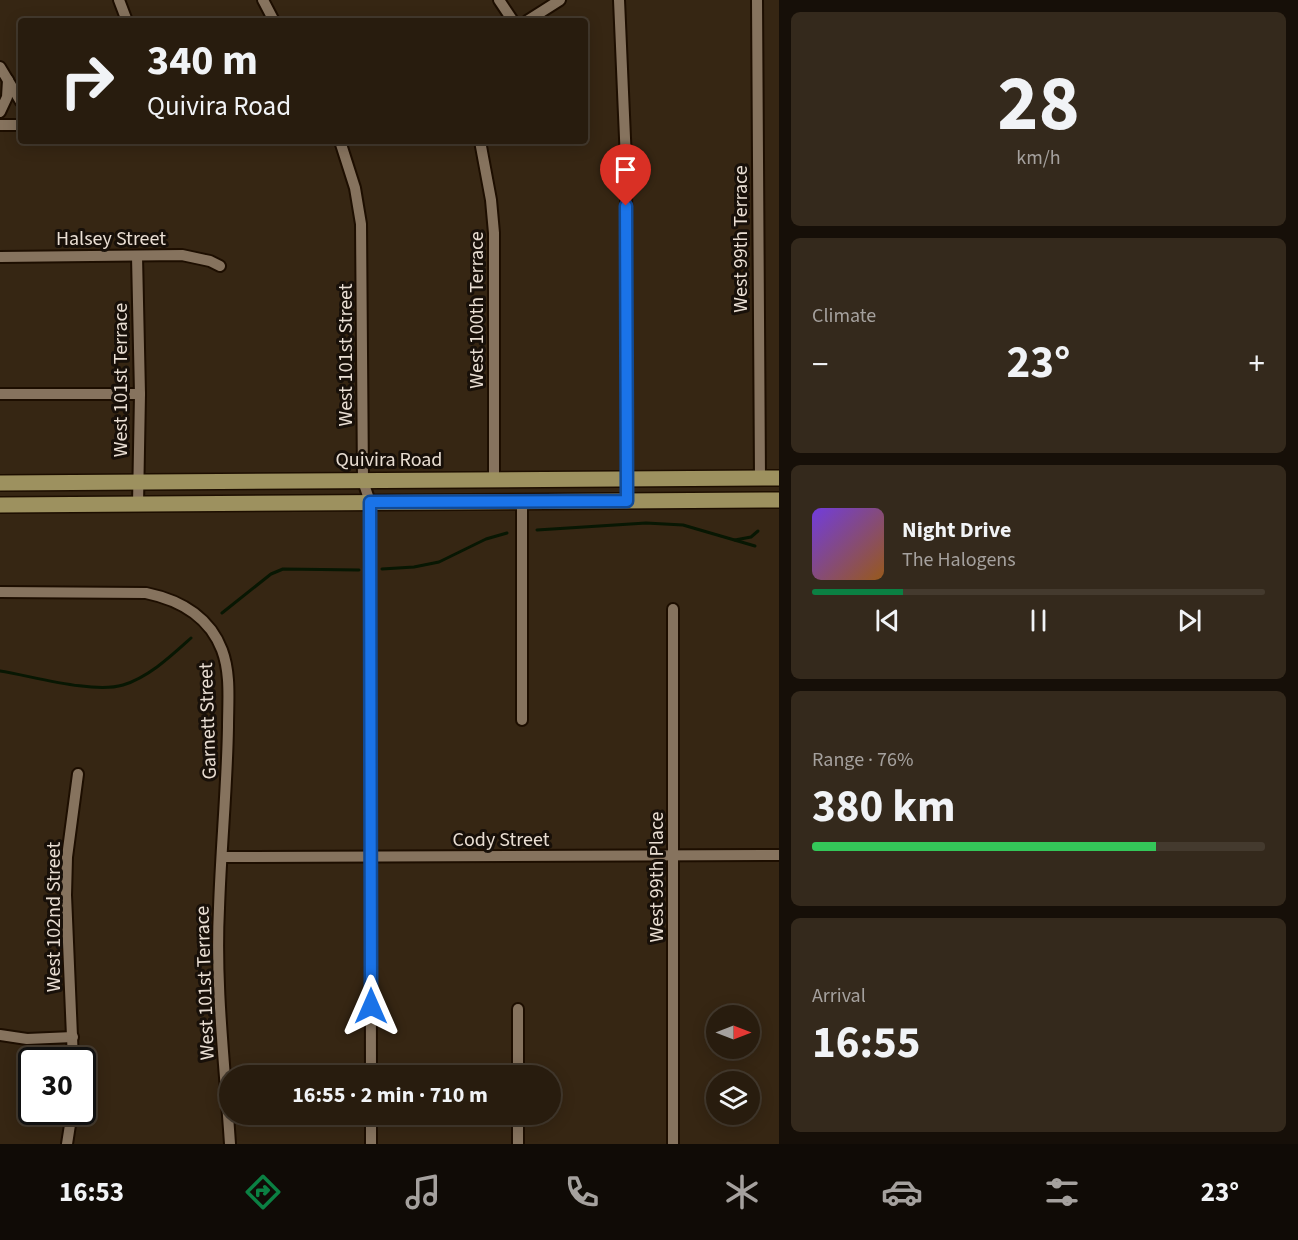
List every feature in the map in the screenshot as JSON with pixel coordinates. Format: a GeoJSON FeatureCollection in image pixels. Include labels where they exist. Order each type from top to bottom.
{"type":"FeatureCollection","features":[{"type":"Feature","properties":{"kind":"main road","name":"Quivira Road"},"geometry":{"type":"LineString","coordinates":[[0,483],[779,478]]}},
{"type":"Feature","properties":{"kind":"main road"},"geometry":{"type":"LineString","coordinates":[[0,505],[779,500]]}},
{"type":"Feature","properties":{"kind":"street"},"geometry":{"type":"LineString","coordinates":[[119,0],[126,18]]}},
{"type":"Feature","properties":{"kind":"street"},"geometry":{"type":"LineString","coordinates":[[263,0],[272,18]]}},
{"type":"Feature","properties":{"kind":"street"},"geometry":{"type":"LineString","coordinates":[[499,0],[511,18]]}},
{"type":"Feature","properties":{"kind":"street"},"geometry":{"type":"LineString","coordinates":[[531,18],[560,0]]}},
{"type":"Feature","properties":{"kind":"street"},"geometry":{"type":"LineString","coordinates":[[618,0],[626,161],[627,501]]}},
{"type":"Feature","properties":{"kind":"street","name":"West 99th Terrace"},"geometry":{"type":"LineString","coordinates":[[757,0],[760,478]]}},
{"type":"Feature","properties":{"kind":"street"},"geometry":{"type":"LineString","coordinates":[[0,67],[18,97]]}},
{"type":"Feature","properties":{"kind":"street"},"geometry":{"type":"LineString","coordinates":[[0,112],[7,97],[8,80]]}},
{"type":"Feature","properties":{"kind":"street"},"geometry":{"type":"LineString","coordinates":[[0,126],[18,125]]}},
{"type":"Feature","properties":{"kind":"street","name":"West 101st Street"},"geometry":{"type":"LineString","coordinates":[[341,144],[356,188],[361,224],[363,481],[370,502],[371,1065]]}},
{"type":"Feature","properties":{"kind":"street","name":"West 100th Terrace"},"geometry":{"type":"LineString","coordinates":[[481,144],[490,190],[494,233],[494,480]]}},
{"type":"Feature","properties":{"kind":"street","name":"Halsey Street"},"geometry":{"type":"LineString","coordinates":[[0,256],[196,257],[220,266]]}},
{"type":"Feature","properties":{"kind":"street","name":"West 101st Terrace"},"geometry":{"type":"LineString","coordinates":[[137,256],[140,394],[138,504]]}},
{"type":"Feature","properties":{"kind":"street"},"geometry":{"type":"LineString","coordinates":[[0,394],[140,394]]}},
{"type":"Feature","properties":{"kind":"street"},"geometry":{"type":"LineString","coordinates":[[522,502],[522,720]]}},
{"type":"Feature","properties":{"kind":"street","name":"Garnett Street"},"geometry":{"type":"LineString","coordinates":[[0,592],[146,592],[172,599],[189,608],[208,625],[222,651],[228,678],[227,778],[222,858]]}},
{"type":"Feature","properties":{"kind":"street","name":"West 99th Place"},"geometry":{"type":"LineString","coordinates":[[673,609],[673,1144]]}},
{"type":"Feature","properties":{"kind":"street","name":"West 102nd Street"},"geometry":{"type":"LineString","coordinates":[[73,1047],[66,895],[78,774]]}},
{"type":"Feature","properties":{"kind":"street","name":"Cody Street"},"geometry":{"type":"LineString","coordinates":[[222,858],[779,855]]}},
{"type":"Feature","properties":{"kind":"street","name":"West 101st Terrace"},"geometry":{"type":"LineString","coordinates":[[222,858],[218,955],[219,1006],[230,1144]]}},
{"type":"Feature","properties":{"kind":"street"},"geometry":{"type":"LineString","coordinates":[[518,1009],[518,1065]]}},
{"type":"Feature","properties":{"kind":"street"},"geometry":{"type":"LineString","coordinates":[[0,1035],[27,1039],[73,1037]]}},
{"type":"Feature","properties":{"kind":"street"},"geometry":{"type":"LineString","coordinates":[[67,1144],[70,1125]]}},
{"type":"Feature","properties":{"kind":"street"},"geometry":{"type":"LineString","coordinates":[[371,1125],[371,1144]]}},
{"type":"Feature","properties":{"kind":"street"},"geometry":{"type":"LineString","coordinates":[[518,1125],[518,1144]]}},
{"type":"Feature","properties":{"kind":"waterway"},"geometry":{"type":"LineString","coordinates":[[537,530],[646,523],[683,525],[755,546]]}},
{"type":"Feature","properties":{"kind":"waterway"},"geometry":{"type":"LineString","coordinates":[[735,540],[751,537],[758,531]]}},
{"type":"Feature","properties":{"kind":"waterway"},"geometry":{"type":"LineString","coordinates":[[382,569],[414,567],[439,562],[486,539],[507,533]]}},
{"type":"Feature","properties":{"kind":"waterway"},"geometry":{"type":"LineString","coordinates":[[222,613],[271,574],[283,569],[359,570]]}},
{"type":"Feature","properties":{"kind":"waterway"},"geometry":{"type":"LineString","coordinates":[[0,671],[79,686],[123,685],[142,677],[191,638]]}},
{"type":"Feature","properties":{"kind":"route"},"geometry":{"type":"LineString","coordinates":[[371,1006],[370,502],[627,501],[626,206]]}}]}
